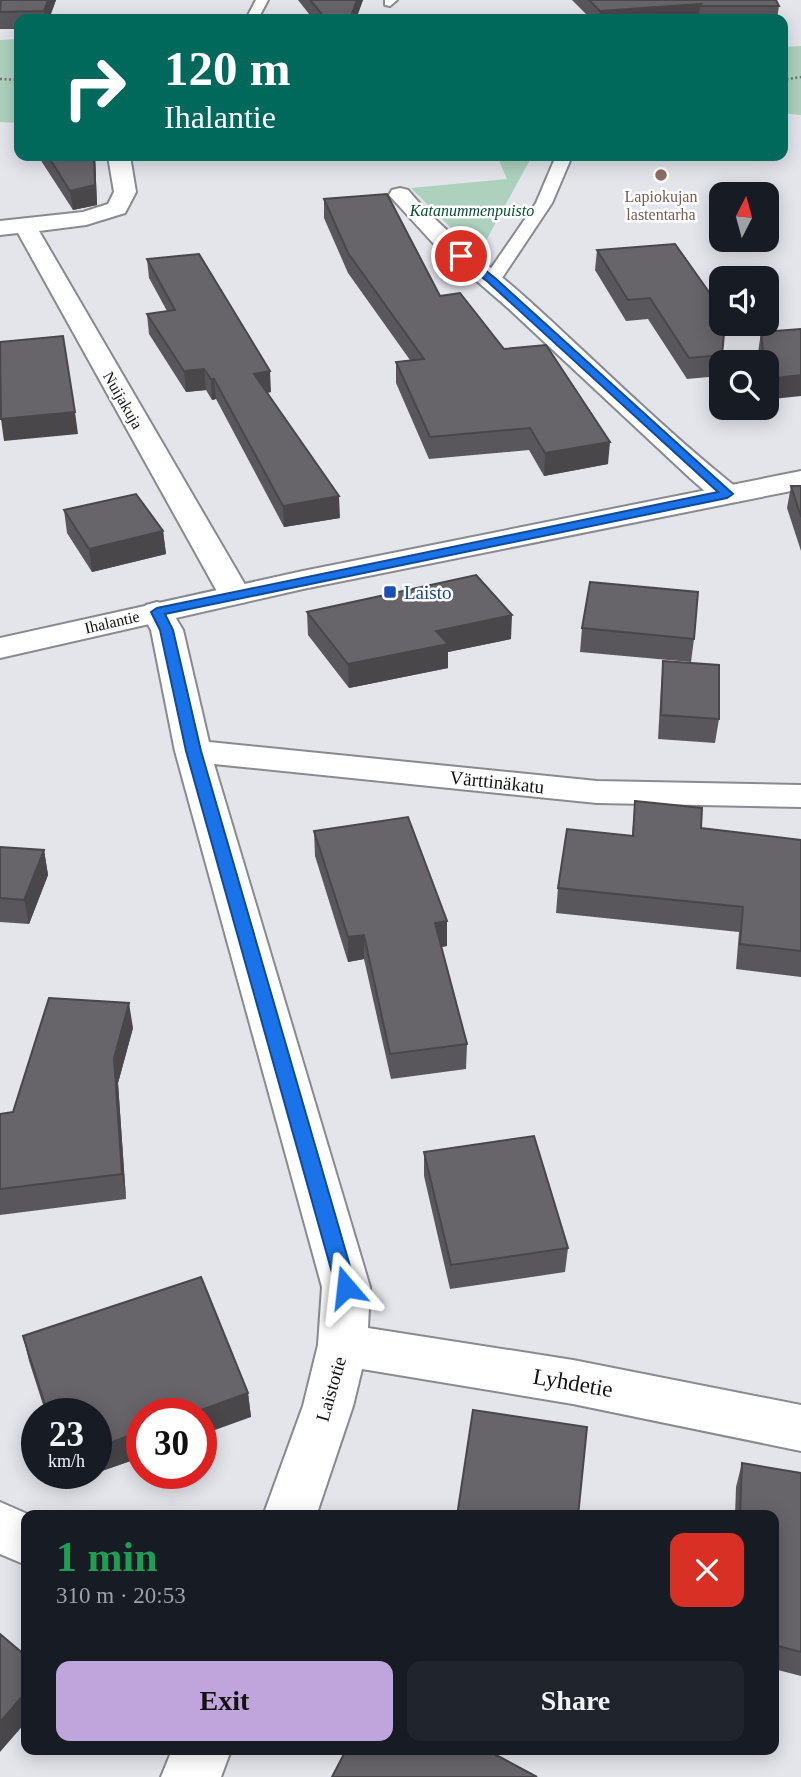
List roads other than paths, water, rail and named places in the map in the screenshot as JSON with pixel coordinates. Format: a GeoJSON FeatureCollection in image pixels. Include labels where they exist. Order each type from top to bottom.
{"type":"FeatureCollection","features":[{"type":"Feature","properties":{"kind":"street"},"geometry":{"type":"LineString","coordinates":[[12,227],[86,218],[117,208],[124,192],[120,161]]}},
{"type":"Feature","properties":{"kind":"street"},"geometry":{"type":"LineString","coordinates":[[400,195],[420,220],[492,280],[727,494]]}},
{"type":"Feature","properties":{"kind":"street","name":"Nuijakuja"},"geometry":{"type":"LineString","coordinates":[[12,227],[235,595]]}},
{"type":"Feature","properties":{"kind":"street","name":"Ihalantie"},"geometry":{"type":"LineString","coordinates":[[0,648],[235,595],[801,480]]}},
{"type":"Feature","properties":{"kind":"street","name":"Laistotie"},"geometry":{"type":"LineString","coordinates":[[157,612],[167,630],[193,751],[346,1287],[343,1345],[328,1406],[291,1510]]}},
{"type":"Feature","properties":{"kind":"street","name":"Värttinäkatu"},"geometry":{"type":"LineString","coordinates":[[193,751],[597,792],[801,796]]}},
{"type":"Feature","properties":{"kind":"street","name":"Lyhdetie"},"geometry":{"type":"LineString","coordinates":[[343,1345],[573,1382],[801,1428]]}},
{"type":"Feature","properties":{"kind":"street"},"geometry":{"type":"LineString","coordinates":[[0,1527],[21,1538]]}},
{"type":"Feature","properties":{"kind":"street"},"geometry":{"type":"LineString","coordinates":[[191,1777],[200,1755]]}},
{"type":"Feature","properties":{"kind":"lane"},"geometry":{"type":"LineString","coordinates":[[492,280],[560,175],[563,161]]}},
{"type":"Feature","properties":{"kind":"place","name":"Lapiokujan lastentarha"},"geometry":{"type":"Point","coordinates":[661,175]}},
{"type":"Feature","properties":{"kind":"place","name":"Laisto"},"geometry":{"type":"Point","coordinates":[390,592]}},
{"type":"Feature","properties":{"kind":"park label","name":"Katanummenpuisto"},"geometry":{"type":"Point","coordinates":[472,210]}}]}
